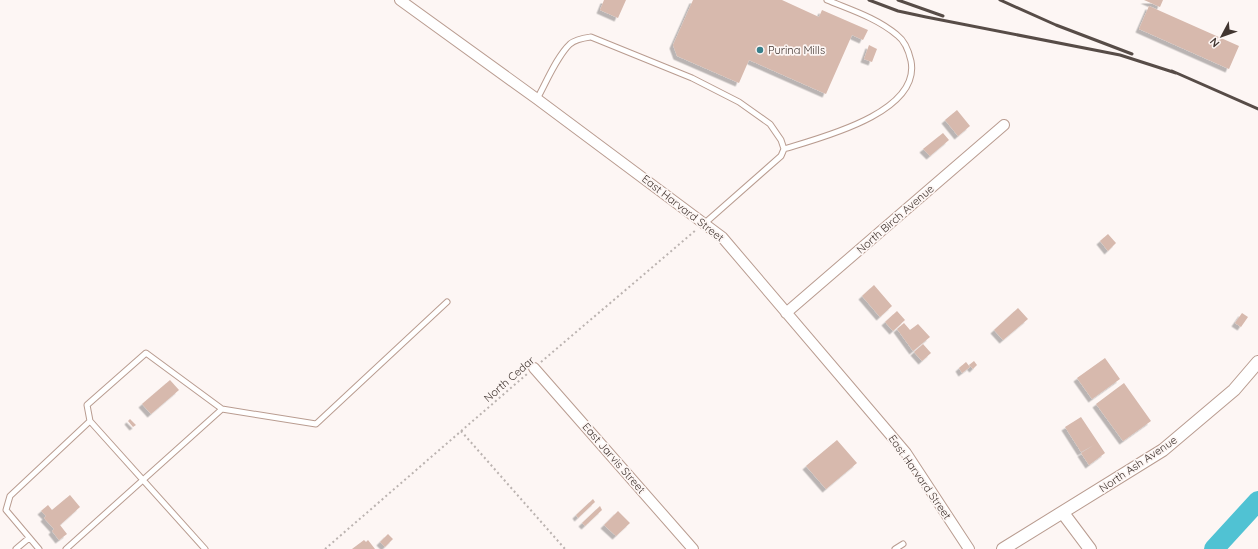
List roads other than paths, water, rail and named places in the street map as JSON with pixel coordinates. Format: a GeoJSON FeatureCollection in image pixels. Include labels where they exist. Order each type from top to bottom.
{"type":"FeatureCollection","features":[{"type":"Feature","properties":{"kind":"street","name":"East Harvard Street"},"geometry":{"type":"LineString","coordinates":[[400,0],[537,99],[722,237],[786,314],[906,453],[969,549]]}},
{"type":"Feature","properties":{"kind":"street","name":"North Birch Avenue"},"geometry":{"type":"LineString","coordinates":[[786,314],[1004,125]]}},
{"type":"Feature","properties":{"kind":"street","name":"North Ash Avenue"},"geometry":{"type":"LineString","coordinates":[[1003,549],[1163,450],[1234,390],[1258,362]]}},
{"type":"Feature","properties":{"kind":"street","name":"East Jarvis Street"},"geometry":{"type":"LineString","coordinates":[[534,368],[693,549]]}},
{"type":"Feature","properties":{"kind":"street"},"geometry":{"type":"LineString","coordinates":[[1063,513],[1090,549]]}},
{"type":"Feature","properties":{"kind":"lane"},"geometry":{"type":"LineString","coordinates":[[784,149],[835,134],[869,120],[889,106],[906,89],[913,71],[910,53],[899,35],[868,16],[827,0]]}},
{"type":"Feature","properties":{"kind":"lane"},"geometry":{"type":"LineString","coordinates":[[537,99],[564,51],[571,43],[582,38],[591,37],[692,78],[739,102],[770,124],[781,140],[784,149],[781,156],[705,223]]}},
{"type":"Feature","properties":{"kind":"lane"},"geometry":{"type":"LineString","coordinates":[[205,549],[90,421],[87,405],[146,353],[222,409],[316,424],[447,302]]}},
{"type":"Feature","properties":{"kind":"lane"},"geometry":{"type":"LineString","coordinates":[[66,549],[222,409]]}},
{"type":"Feature","properties":{"kind":"lane"},"geometry":{"type":"LineString","coordinates":[[39,549],[6,510],[10,496],[90,421]]}},
{"type":"Feature","properties":{"kind":"lane"},"geometry":{"type":"LineString","coordinates":[[16,549],[29,538]]}},
{"type":"Feature","properties":{"kind":"lane"},"geometry":{"type":"LineString","coordinates":[[896,549],[903,544]]}},
{"type":"Feature","properties":{"kind":"waterway"},"geometry":{"type":"LineString","coordinates":[[1214,549],[1258,501]]}},
{"type":"Feature","properties":{"kind":"railway"},"geometry":{"type":"LineString","coordinates":[[869,0],[898,11],[1120,55],[1176,73]]}},
{"type":"Feature","properties":{"kind":"railway"},"geometry":{"type":"LineString","coordinates":[[898,0],[943,16]]}},
{"type":"Feature","properties":{"kind":"railway"},"geometry":{"type":"LineString","coordinates":[[1000,0],[1056,25],[1132,54]]}},
{"type":"Feature","properties":{"kind":"railway"},"geometry":{"type":"LineString","coordinates":[[1172,71],[1258,109]]}},
{"type":"Feature","properties":{"kind":"place","name":"Purina Mills"},"geometry":{"type":"Point","coordinates":[760,50]}}]}
